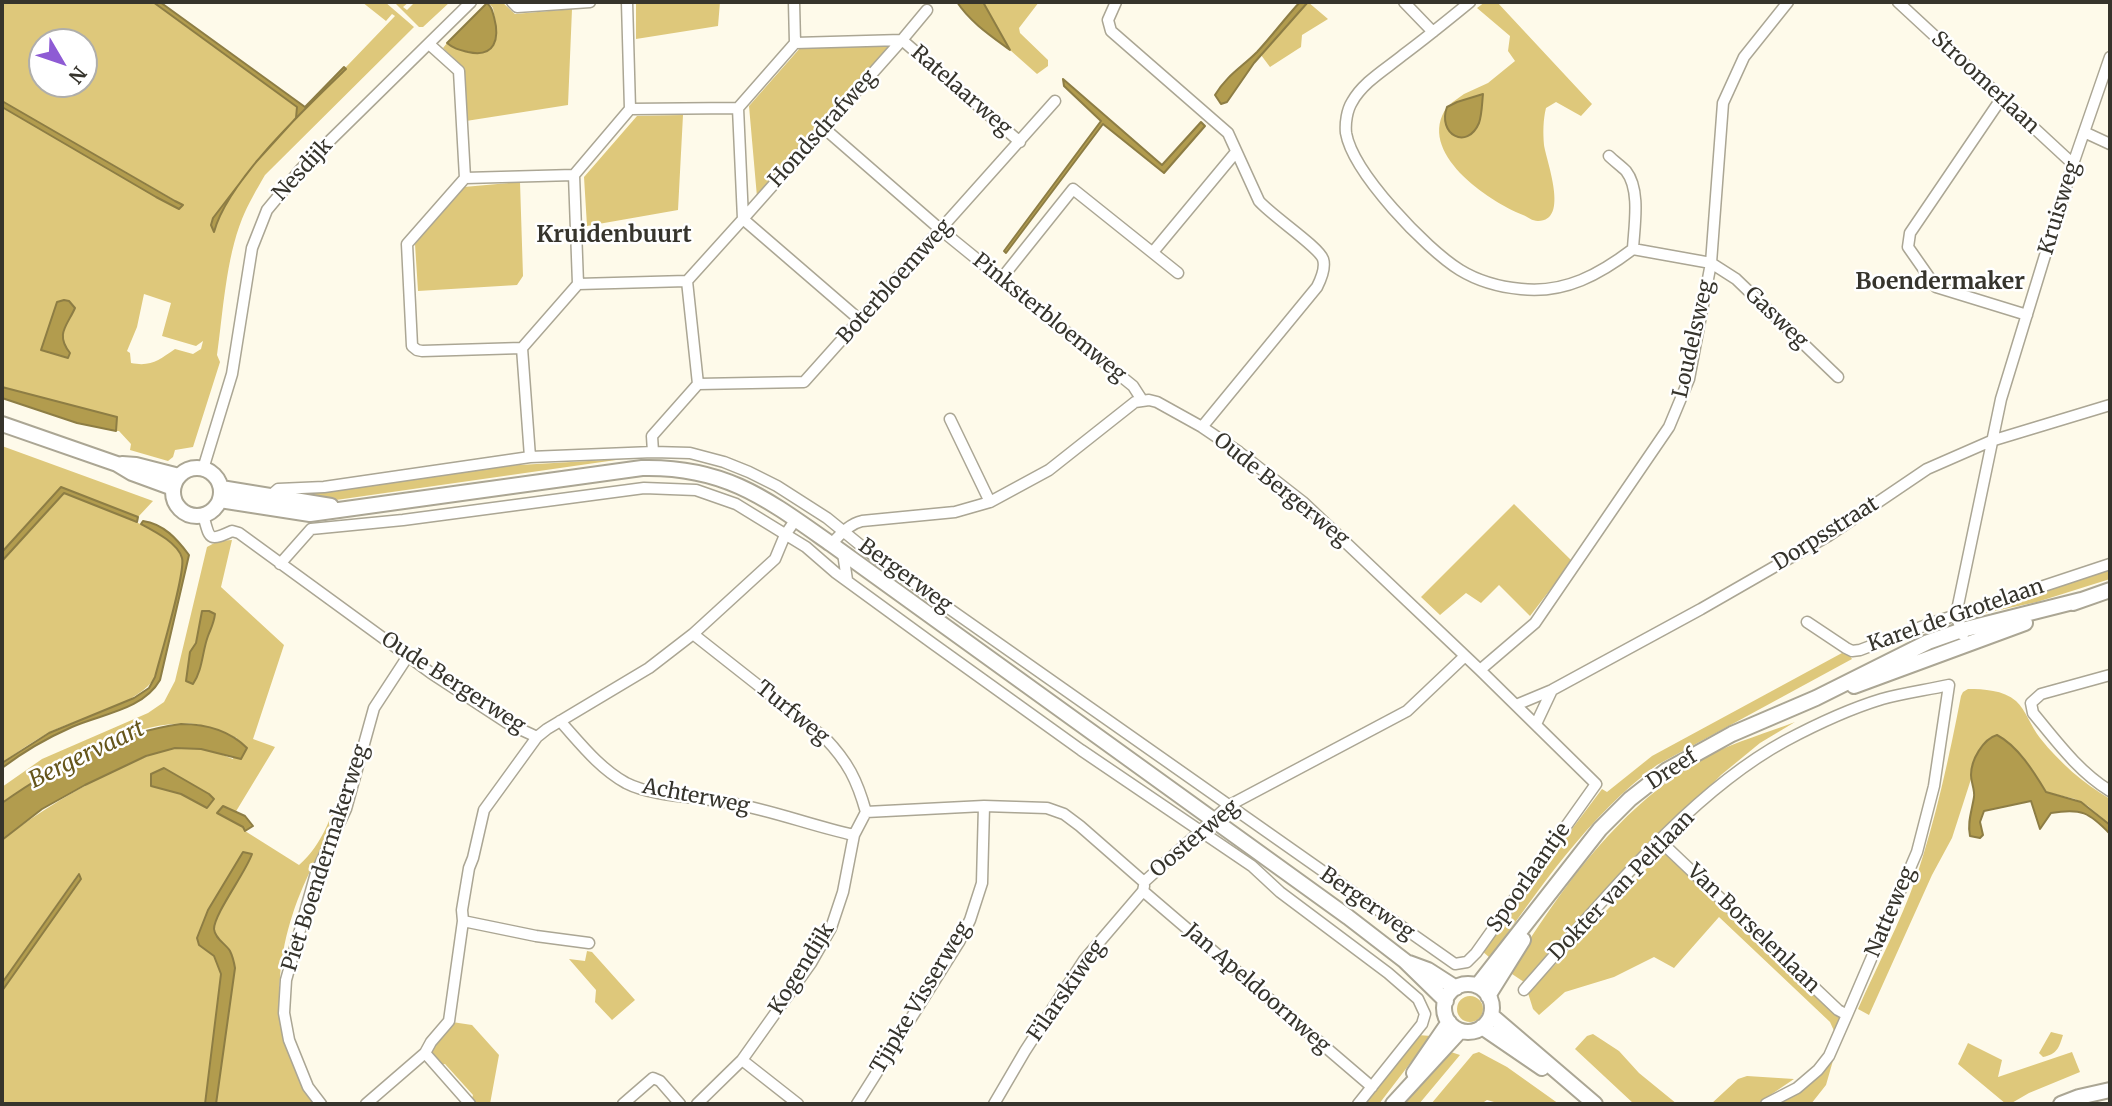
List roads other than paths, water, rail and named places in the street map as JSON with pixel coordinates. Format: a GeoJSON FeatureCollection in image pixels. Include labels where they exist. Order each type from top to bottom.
{"type":"FeatureCollection","features":[{"type":"Feature","properties":{"kind":"main road"},"geometry":{"type":"LineString","coordinates":[[2,424],[117,464],[132,473],[176,482]]}},
{"type":"Feature","properties":{"kind":"main road","name":"Bergerweg"},"geometry":{"type":"LineString","coordinates":[[220,494],[310,514],[624,469],[659,467],[694,471],[750,489],[837,548],[1213,818],[1405,961],[1446,1001]]}},
{"type":"Feature","properties":{"kind":"main road"},"geometry":{"type":"LineString","coordinates":[[190,469],[203,469],[212,473],[220,494],[210,512],[195,516],[181,510],[176,504],[176,482],[190,469]]}},
{"type":"Feature","properties":{"kind":"main road","name":"Bergerweg"},"geometry":{"type":"LineString","coordinates":[[220,494],[269,497],[346,508]]}},
{"type":"Feature","properties":{"kind":"main road","name":"Dreef"},"geometry":{"type":"LineString","coordinates":[[1483,991],[1558,883],[1614,813],[1667,770],[1732,734],[1816,698],[1867,681],[1964,637],[2110,590]]}},
{"type":"Feature","properties":{"kind":"main road","name":"Bergerweg"},"geometry":{"type":"LineString","coordinates":[[1405,961],[1427,970],[1456,988]]}},
{"type":"Feature","properties":{"kind":"main road"},"geometry":{"type":"LineString","coordinates":[[1467,984],[1483,991],[1492,1009],[1488,1023],[1482,1027],[1474,1032],[1455,1026],[1445,1015],[1446,1001],[1456,988],[1467,984]]}},
{"type":"Feature","properties":{"kind":"main road"},"geometry":{"type":"LineString","coordinates":[[1491,1015],[1595,1104]]}},
{"type":"Feature","properties":{"kind":"main road"},"geometry":{"type":"LineString","coordinates":[[1393,1104],[1418,1066],[1455,1026]]}},
{"type":"Feature","properties":{"kind":"main road"},"geometry":{"type":"LineString","coordinates":[[1482,1027],[1531,1061],[1561,1077]]}},
{"type":"Feature","properties":{"kind":"main road"},"geometry":{"type":"LineString","coordinates":[[2062,1104],[2110,1090]]}},
{"type":"Feature","properties":{"kind":"street","name":"Nesdijk"},"geometry":{"type":"LineString","coordinates":[[203,469],[232,374],[251,248],[272,202],[301,169],[471,2]]}},
{"type":"Feature","properties":{"kind":"street"},"geometry":{"type":"LineString","coordinates":[[512,2],[517,7],[590,2]]}},
{"type":"Feature","properties":{"kind":"street"},"geometry":{"type":"LineString","coordinates":[[530,457],[522,348],[578,284],[574,175],[630,109],[627,2]]}},
{"type":"Feature","properties":{"kind":"street"},"geometry":{"type":"LineString","coordinates":[[794,2],[795,43],[738,108],[743,219],[860,320]]}},
{"type":"Feature","properties":{"kind":"street"},"geometry":{"type":"LineString","coordinates":[[1116,2],[1108,20],[1111,32],[1228,133],[1259,201],[1324,260],[1323,273],[1317,286],[1202,427]]}},
{"type":"Feature","properties":{"kind":"street"},"geometry":{"type":"LineString","coordinates":[[1404,2],[1433,32]]}},
{"type":"Feature","properties":{"kind":"street"},"geometry":{"type":"LineString","coordinates":[[1470,2],[1369,82],[1352,102],[1346,117],[1346,133],[1365,173],[1382,195],[1428,244],[1459,270],[1500,286],[1545,290],[1571,285],[1596,275],[1633,249],[1712,263]]}},
{"type":"Feature","properties":{"kind":"street","name":"Loudelsweg"},"geometry":{"type":"LineString","coordinates":[[1480,670],[1535,623],[1669,427],[1689,379],[1712,263],[1723,103],[1744,57],[1788,2]]}},
{"type":"Feature","properties":{"kind":"street","name":"Stroomerlaan"},"geometry":{"type":"LineString","coordinates":[[1898,2],[2073,164]]}},
{"type":"Feature","properties":{"kind":"street","name":"Hondsdrafweg"},"geometry":{"type":"LineString","coordinates":[[687,281],[825,129],[927,10]]}},
{"type":"Feature","properties":{"kind":"street"},"geometry":{"type":"LineString","coordinates":[[795,43],[902,40]]}},
{"type":"Feature","properties":{"kind":"street","name":"Ratelaarweg"},"geometry":{"type":"LineString","coordinates":[[902,40],[1020,142]]}},
{"type":"Feature","properties":{"kind":"street"},"geometry":{"type":"LineString","coordinates":[[429,44],[459,71],[464,178],[407,244],[412,346],[422,351],[522,348]]}},
{"type":"Feature","properties":{"kind":"street","name":"Kruisweg"},"geometry":{"type":"LineString","coordinates":[[1991,441],[2001,399],[2073,164],[2110,57]]}},
{"type":"Feature","properties":{"kind":"street"},"geometry":{"type":"LineString","coordinates":[[2001,99],[1910,233],[1908,247],[1936,287],[2027,315]]}},
{"type":"Feature","properties":{"kind":"street","name":"Boterbloemweg"},"geometry":{"type":"LineString","coordinates":[[698,384],[804,382],[1055,101]]}},
{"type":"Feature","properties":{"kind":"street"},"geometry":{"type":"LineString","coordinates":[[630,109],[738,108]]}},
{"type":"Feature","properties":{"kind":"street","name":"Pinksterbloemweg"},"geometry":{"type":"LineString","coordinates":[[825,129],[941,230],[1133,386],[1142,400]]}},
{"type":"Feature","properties":{"kind":"street"},"geometry":{"type":"LineString","coordinates":[[2084,132],[2110,144]]}},
{"type":"Feature","properties":{"kind":"street"},"geometry":{"type":"LineString","coordinates":[[1153,252],[1236,152]]}},
{"type":"Feature","properties":{"kind":"street"},"geometry":{"type":"LineString","coordinates":[[1609,156],[1626,171],[1631,180],[1634,207],[1633,249]]}},
{"type":"Feature","properties":{"kind":"street"},"geometry":{"type":"LineString","coordinates":[[464,178],[574,175]]}},
{"type":"Feature","properties":{"kind":"street"},"geometry":{"type":"LineString","coordinates":[[1001,279],[1073,189],[1178,273]]}},
{"type":"Feature","properties":{"kind":"street","name":"Gasweg"},"geometry":{"type":"LineString","coordinates":[[1712,263],[1736,279],[1838,377]]}},
{"type":"Feature","properties":{"kind":"street"},"geometry":{"type":"LineString","coordinates":[[578,284],[687,281],[698,384],[652,436],[653,452]]}},
{"type":"Feature","properties":{"kind":"street"},"geometry":{"type":"LineString","coordinates":[[837,548],[844,531],[853,523],[952,513],[990,502],[1049,470],[1126,408],[1142,400]]}},
{"type":"Feature","properties":{"kind":"street","name":"Oude Bergerweg"},"geometry":{"type":"LineString","coordinates":[[1142,400],[1162,404],[1202,427],[1303,502],[1480,670]]}},
{"type":"Feature","properties":{"kind":"street","name":"Dorpsstraat"},"geometry":{"type":"LineString","coordinates":[[1516,705],[1552,690],[1701,609],[1828,536],[1927,469],[1991,441],[2110,405]]}},
{"type":"Feature","properties":{"kind":"street"},"geometry":{"type":"LineString","coordinates":[[950,419],[990,502]]}},
{"type":"Feature","properties":{"kind":"street"},"geometry":{"type":"LineString","coordinates":[[1964,637],[1956,615],[1991,441]]}},
{"type":"Feature","properties":{"kind":"street","name":"Bergerweg"},"geometry":{"type":"LineString","coordinates":[[269,497],[278,489],[324,487],[530,457],[690,453],[737,467],[777,486],[827,518],[870,553],[1445,959],[1458,964]]}},
{"type":"Feature","properties":{"kind":"street","name":"Bergerweg"},"geometry":{"type":"LineString","coordinates":[[279,564],[311,530],[617,490],[666,488],[696,490],[715,495],[758,516],[806,547],[896,617],[1081,750],[1252,866],[1280,892],[1388,973],[1421,1002],[1425,1014],[1421,1026],[1372,1087]]}},
{"type":"Feature","properties":{"kind":"street","name":"Oude Bergerweg"},"geometry":{"type":"LineString","coordinates":[[203,515],[212,538],[218,539],[235,531],[431,673],[509,724],[537,737],[649,668],[693,634],[775,559],[785,535],[796,519]]}},
{"type":"Feature","properties":{"kind":"street","name":"Bergerweg"},"geometry":{"type":"LineString","coordinates":[[837,548],[847,580]]}},
{"type":"Feature","properties":{"kind":"street","name":"Karel de Grotelaan"},"geometry":{"type":"LineString","coordinates":[[1807,622],[1852,651],[1860,650],[2110,564]]}},
{"type":"Feature","properties":{"kind":"street","name":"Bergerweg"},"geometry":{"type":"LineString","coordinates":[[896,617],[920,608]]}},
{"type":"Feature","properties":{"kind":"street","name":"Turfweg"},"geometry":{"type":"LineString","coordinates":[[693,634],[825,738],[842,756],[858,783],[866,812]]}},
{"type":"Feature","properties":{"kind":"street","name":"Piet Boendermakerweg"},"geometry":{"type":"LineString","coordinates":[[321,1104],[308,1087],[289,1040],[284,1013],[286,980],[316,873],[346,809],[374,708],[408,656]]}},
{"type":"Feature","properties":{"kind":"street","name":"Oosterweg"},"geometry":{"type":"LineString","coordinates":[[866,812],[984,806],[1047,808],[1064,814],[1144,886],[1228,806],[1406,711],[1465,656]]}},
{"type":"Feature","properties":{"kind":"street"},"geometry":{"type":"LineString","coordinates":[[1480,670],[1536,724],[1552,690]]}},
{"type":"Feature","properties":{"kind":"street"},"geometry":{"type":"LineString","coordinates":[[2110,675],[2041,694],[2031,704],[2033,713],[2071,760],[2110,791]]}},
{"type":"Feature","properties":{"kind":"street","name":"Dokter van Peltlaan"},"geometry":{"type":"LineString","coordinates":[[1524,990],[1660,840],[1717,789],[1760,756],[1785,741],[1849,711],[1882,699],[1950,685]]}},
{"type":"Feature","properties":{"kind":"street","name":"Natteweg"},"geometry":{"type":"LineString","coordinates":[[1766,1104],[1797,1088],[1818,1070],[1829,1056],[1917,852],[1934,786],[1950,685]]}},
{"type":"Feature","properties":{"kind":"street","name":"Achterweg"},"geometry":{"type":"LineString","coordinates":[[559,721],[606,769],[628,784],[669,794],[744,806],[811,826],[854,835]]}},
{"type":"Feature","properties":{"kind":"street","name":"Spoorlaantje"},"geometry":{"type":"LineString","coordinates":[[1458,964],[1467,962],[1476,953],[1596,784],[1536,724]]}},
{"type":"Feature","properties":{"kind":"street"},"geometry":{"type":"LineString","coordinates":[[366,1104],[425,1053],[449,1021],[463,921],[461,910],[484,810],[537,737]]}},
{"type":"Feature","properties":{"kind":"street","name":"Tjipke Visserweg"},"geometry":{"type":"LineString","coordinates":[[857,1104],[953,953],[970,920],[982,883],[984,806]]}},
{"type":"Feature","properties":{"kind":"street","name":"Kogendijk"},"geometry":{"type":"LineString","coordinates":[[697,1104],[742,1060],[811,963],[831,928],[843,892],[854,835],[866,812]]}},
{"type":"Feature","properties":{"kind":"street","name":"Van Borselenlaan"},"geometry":{"type":"LineString","coordinates":[[1660,840],[1838,1010],[1847,1015]]}},
{"type":"Feature","properties":{"kind":"street","name":"Jan Apeldoornweg"},"geometry":{"type":"LineString","coordinates":[[1144,886],[1372,1087]]}},
{"type":"Feature","properties":{"kind":"street","name":"Filarskiweg"},"geometry":{"type":"LineString","coordinates":[[994,1104],[1084,960],[1144,886]]}},
{"type":"Feature","properties":{"kind":"street"},"geometry":{"type":"LineString","coordinates":[[463,921],[536,936],[589,943]]}},
{"type":"Feature","properties":{"kind":"street"},"geometry":{"type":"LineString","coordinates":[[425,1053],[470,1104]]}},
{"type":"Feature","properties":{"kind":"street"},"geometry":{"type":"LineString","coordinates":[[742,1060],[798,1104]]}},
{"type":"Feature","properties":{"kind":"street"},"geometry":{"type":"LineString","coordinates":[[623,1104],[653,1078],[660,1081],[680,1104]]}},
{"type":"Feature","properties":{"kind":"street"},"geometry":{"type":"LineString","coordinates":[[1359,1104],[1372,1087]]}},
{"type":"Feature","properties":{"kind":"water"},"geometry":{"type":"Polygon","coordinates":[[[153,2],[160,2],[305,107],[344,67],[346,69],[293,121],[297,107],[153,2]]]}},
{"type":"Feature","properties":{"kind":"water"},"geometry":{"type":"Polygon","coordinates":[[[957,2],[983,2],[1010,50],[974,22],[957,2]]]}},
{"type":"Feature","properties":{"kind":"water"},"geometry":{"type":"Polygon","coordinates":[[[1300,2],[1308,2],[1254,63],[1227,102],[1221,104],[1215,95],[1220,88],[1257,52],[1300,2]]]}},
{"type":"Feature","properties":{"kind":"water"},"geometry":{"type":"Polygon","coordinates":[[[487,3],[496,25],[496,39],[490,49],[477,53],[468,52],[447,43],[487,3]]]}},
{"type":"Feature","properties":{"kind":"water"},"geometry":{"type":"Polygon","coordinates":[[[1063,79],[1162,165],[1201,122],[1205,126],[1164,173],[1103,124],[1006,253],[1004,251],[1101,121],[1064,86],[1063,79]]]}},
{"type":"Feature","properties":{"kind":"water"},"geometry":{"type":"Polygon","coordinates":[[[1483,94],[1480,120],[1474,131],[1468,136],[1455,136],[1446,125],[1447,107],[1483,94]]]}},
{"type":"Feature","properties":{"kind":"water"},"geometry":{"type":"Polygon","coordinates":[[[2,101],[183,205],[179,209],[156,197],[2,107],[2,101]]]}},
{"type":"Feature","properties":{"kind":"water"},"geometry":{"type":"Polygon","coordinates":[[[248,173],[222,212],[214,232],[211,225],[213,218],[248,173]]]}},
{"type":"Feature","properties":{"kind":"water"},"geometry":{"type":"Polygon","coordinates":[[[69,301],[75,308],[63,335],[70,353],[68,358],[41,350],[57,302],[69,301]]]}},
{"type":"Feature","properties":{"kind":"water"},"geometry":{"type":"Polygon","coordinates":[[[2,387],[117,417],[116,431],[77,423],[2,398],[2,387]]]}},
{"type":"Feature","properties":{"kind":"water"},"geometry":{"type":"Polygon","coordinates":[[[61,487],[138,517],[137,522],[64,493],[2,561],[2,552],[61,487]]]}},
{"type":"Feature","properties":{"kind":"water"},"geometry":{"type":"Polygon","coordinates":[[[143,521],[164,529],[189,555],[160,680],[153,690],[132,705],[63,731],[2,768],[2,763],[49,733],[134,698],[149,688],[155,677],[172,616],[182,558],[171,542],[141,524],[143,521]]]}},
{"type":"Feature","properties":{"kind":"water"},"geometry":{"type":"Polygon","coordinates":[[[202,611],[215,614],[199,672],[193,684],[186,681],[190,652],[196,643],[202,611]]]}},
{"type":"Feature","properties":{"kind":"water","name":"Bergervaart"},"geometry":{"type":"Polygon","coordinates":[[[181,724],[217,729],[247,748],[241,759],[201,749],[175,748],[146,756],[42,809],[2,840],[2,803],[22,789],[65,764],[110,743],[157,728],[181,724]]]}},
{"type":"Feature","properties":{"kind":"water"},"geometry":{"type":"Polygon","coordinates":[[[1997,735],[2019,753],[2046,792],[2081,802],[2110,825],[2110,834],[2090,816],[2070,811],[2051,813],[2040,829],[2031,801],[1984,811],[1980,822],[1983,835],[1980,838],[1970,836],[1969,821],[1974,794],[1971,775],[1973,763],[1983,745],[1997,735]]]}},
{"type":"Feature","properties":{"kind":"water"},"geometry":{"type":"Polygon","coordinates":[[[164,768],[214,799],[207,808],[181,794],[151,786],[151,774],[164,768]]]}},
{"type":"Feature","properties":{"kind":"water"},"geometry":{"type":"Polygon","coordinates":[[[223,806],[245,816],[253,826],[245,831],[243,827],[217,813],[223,806]]]}},
{"type":"Feature","properties":{"kind":"water"},"geometry":{"type":"Polygon","coordinates":[[[243,852],[252,854],[215,922],[216,936],[230,951],[235,968],[216,1104],[205,1104],[221,974],[214,956],[199,945],[197,938],[208,910],[243,852]]]}},
{"type":"Feature","properties":{"kind":"water"},"geometry":{"type":"Polygon","coordinates":[[[79,874],[81,879],[2,991],[2,983],[79,874]]]}},
{"type":"Feature","properties":{"kind":"district","name":"Kruidenbuurt"},"geometry":{"type":"Point","coordinates":[614,235]}},
{"type":"Feature","properties":{"kind":"district","name":"Boendermaker"},"geometry":{"type":"Point","coordinates":[1940,282]}}]}
